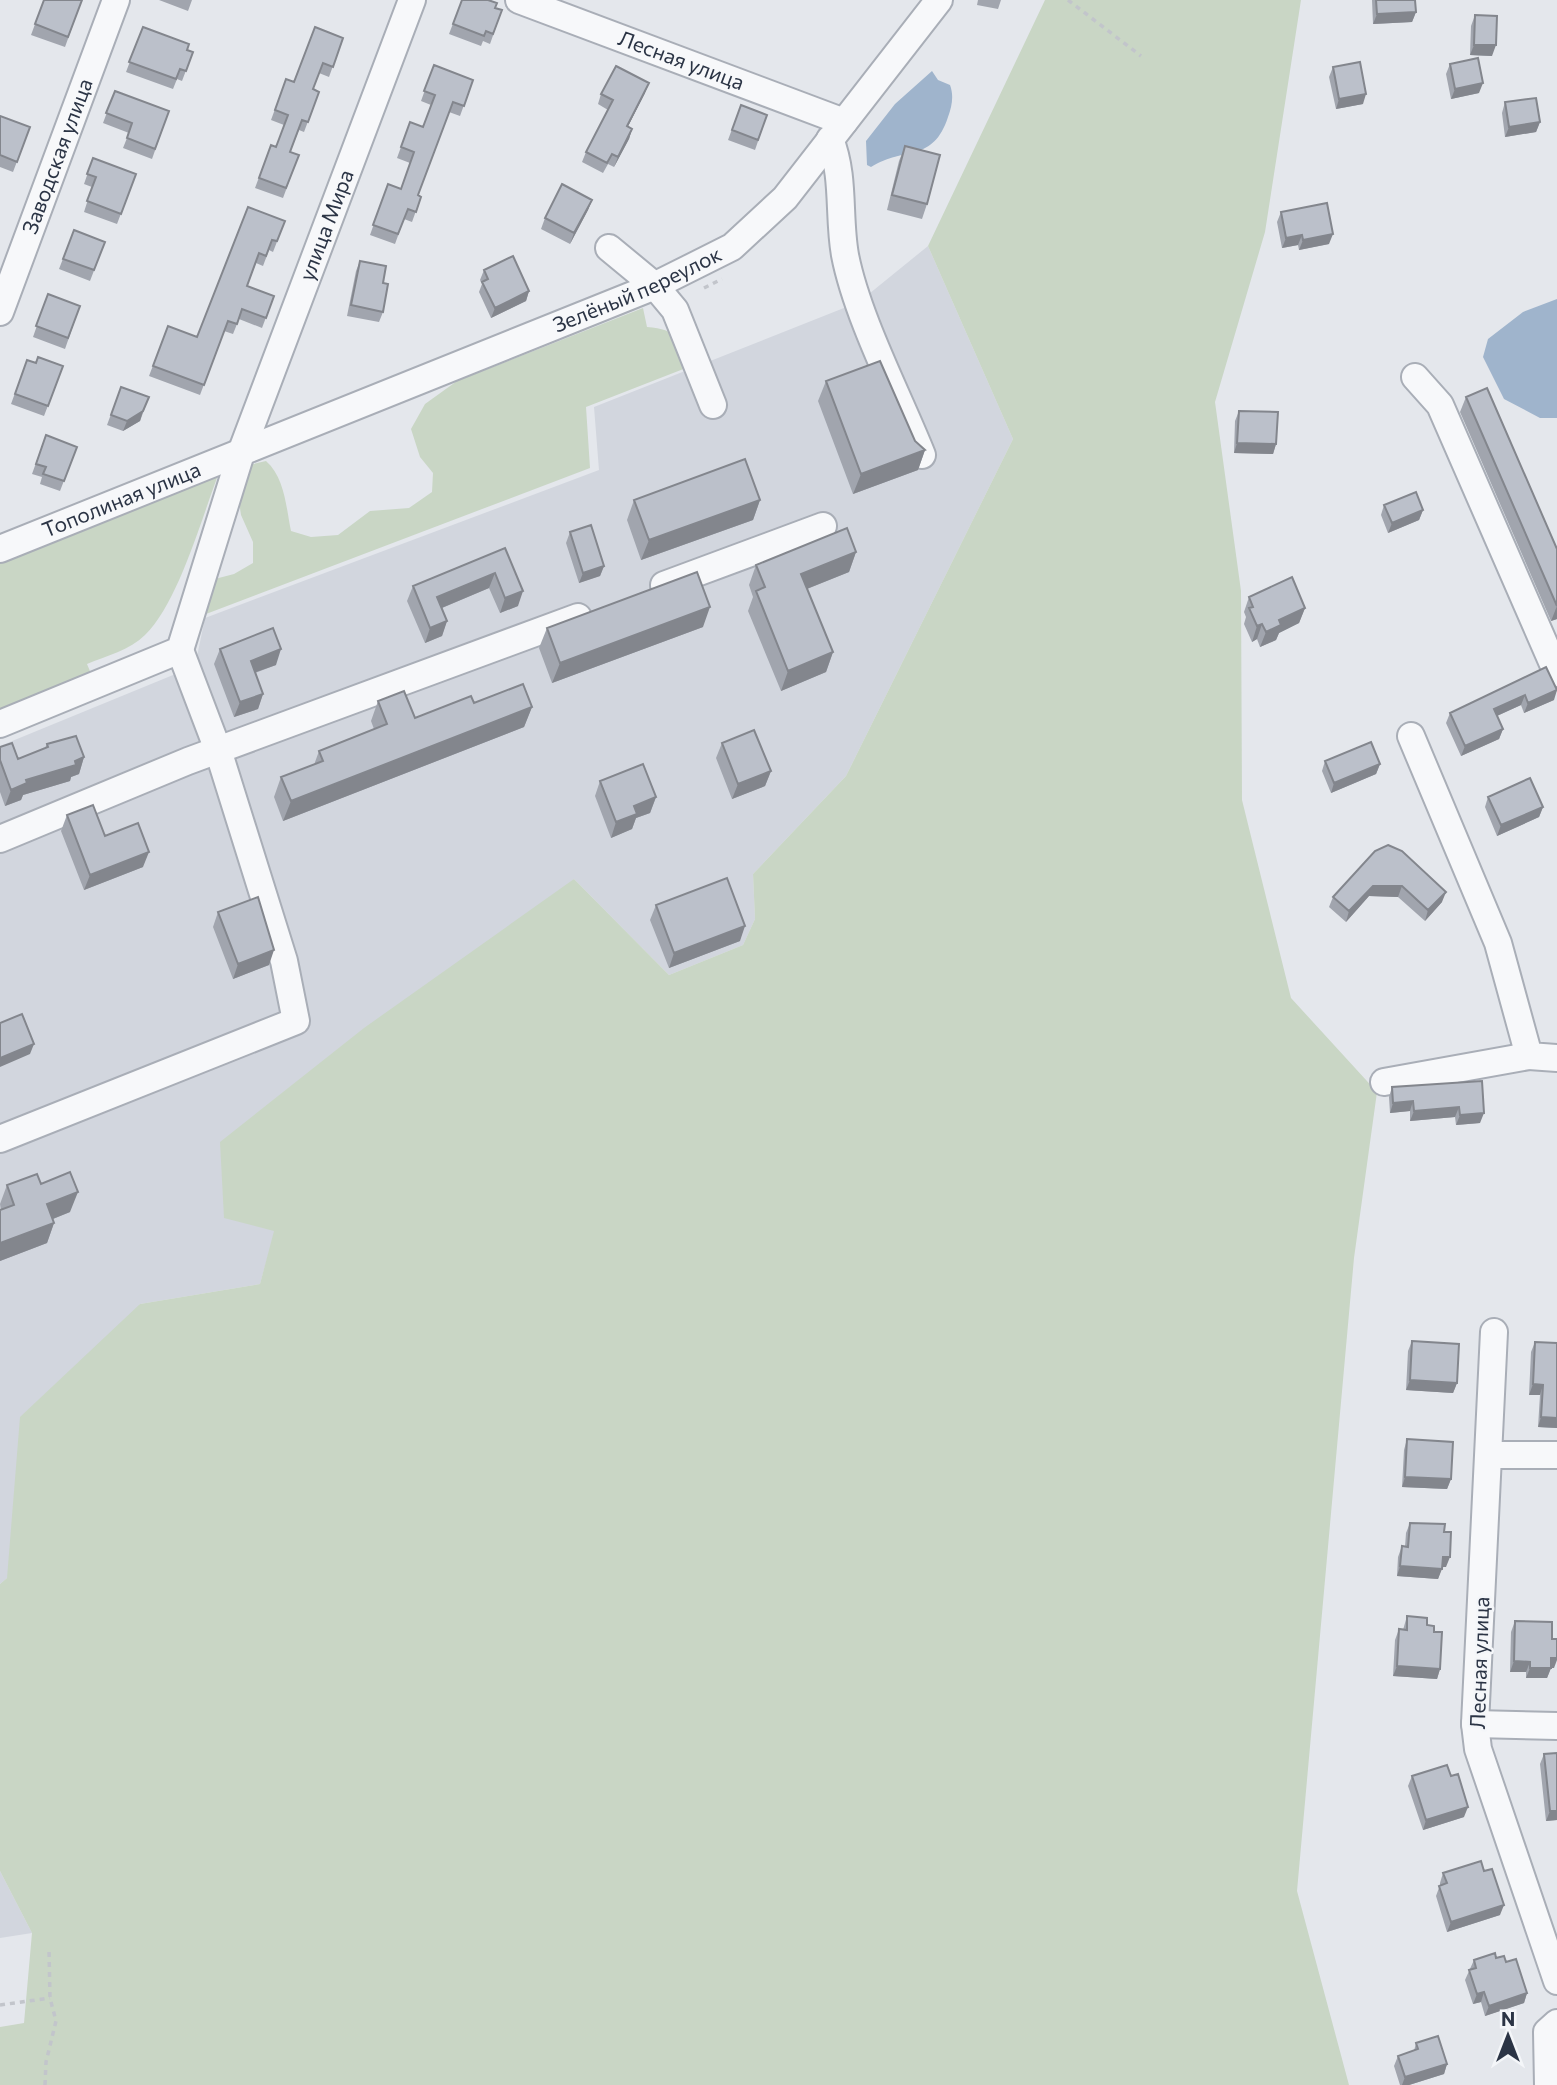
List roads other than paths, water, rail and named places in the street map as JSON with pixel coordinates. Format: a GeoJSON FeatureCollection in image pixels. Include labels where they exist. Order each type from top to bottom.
{"type":"FeatureCollection","features":[{"type":"Feature","properties":{"kind":"street","name":"Заводская улица"},"geometry":{"type":"LineString","coordinates":[[0,312],[116,0]]}},
{"type":"Feature","properties":{"kind":"street","name":"улица Мира"},"geometry":{"type":"LineString","coordinates":[[180,650],[242,450],[412,0]]}},
{"type":"Feature","properties":{"kind":"street","name":"Лесная улица"},"geometry":{"type":"LineString","coordinates":[[519,0],[837,130]]}},
{"type":"Feature","properties":{"kind":"street","name":"Зелёный переулок"},"geometry":{"type":"LineString","coordinates":[[242,450],[655,286],[732,247],[785,198],[939,0]]}},
{"type":"Feature","properties":{"kind":"street"},"geometry":{"type":"LineString","coordinates":[[837,130],[845,254],[859,302],[922,455]]}},
{"type":"Feature","properties":{"kind":"street"},"geometry":{"type":"LineString","coordinates":[[609,248],[655,286],[675,310],[713,405]]}},
{"type":"Feature","properties":{"kind":"street"},"geometry":{"type":"LineString","coordinates":[[1415,377],[1440,405],[1557,673]]}},
{"type":"Feature","properties":{"kind":"street","name":"Тополиная улица"},"geometry":{"type":"LineString","coordinates":[[0,549],[242,450]]}},
{"type":"Feature","properties":{"kind":"street"},"geometry":{"type":"LineString","coordinates":[[643,593],[823,526]]}},
{"type":"Feature","properties":{"kind":"street"},"geometry":{"type":"LineString","coordinates":[[0,839],[218,750],[604,607]]}},
{"type":"Feature","properties":{"kind":"street"},"geometry":{"type":"LineString","coordinates":[[0,724],[180,650],[218,750],[284,961],[296,1021],[0,1139]]}},
{"type":"Feature","properties":{"kind":"street"},"geometry":{"type":"LineString","coordinates":[[1411,736],[1498,943],[1530,1056]]}},
{"type":"Feature","properties":{"kind":"street"},"geometry":{"type":"LineString","coordinates":[[1384,1082],[1530,1056],[1557,1058]]}},
{"type":"Feature","properties":{"kind":"street","name":"Лесная улица"},"geometry":{"type":"LineString","coordinates":[[1493,1332],[1490,1455],[1475,1724],[1478,1749],[1557,1982]]}},
{"type":"Feature","properties":{"kind":"street"},"geometry":{"type":"LineString","coordinates":[[1490,1455],[1557,1455]]}},
{"type":"Feature","properties":{"kind":"street"},"geometry":{"type":"LineString","coordinates":[[1475,1724],[1557,1726]]}},
{"type":"Feature","properties":{"kind":"street"},"geometry":{"type":"LineString","coordinates":[[1548,2085],[1547,2032],[1557,2023]]}},
{"type":"Feature","properties":{"kind":"water"},"geometry":{"type":"Polygon","coordinates":[[[932,71],[938,80],[950,85],[952,93],[951,109],[942,131],[926,147],[871,167],[867,165],[866,141],[895,104],[932,71]]]}},
{"type":"Feature","properties":{"kind":"water"},"geometry":{"type":"Polygon","coordinates":[[[1557,299],[1557,418],[1540,418],[1504,399],[1483,357],[1488,339],[1523,312],[1557,299]]]}}]}
